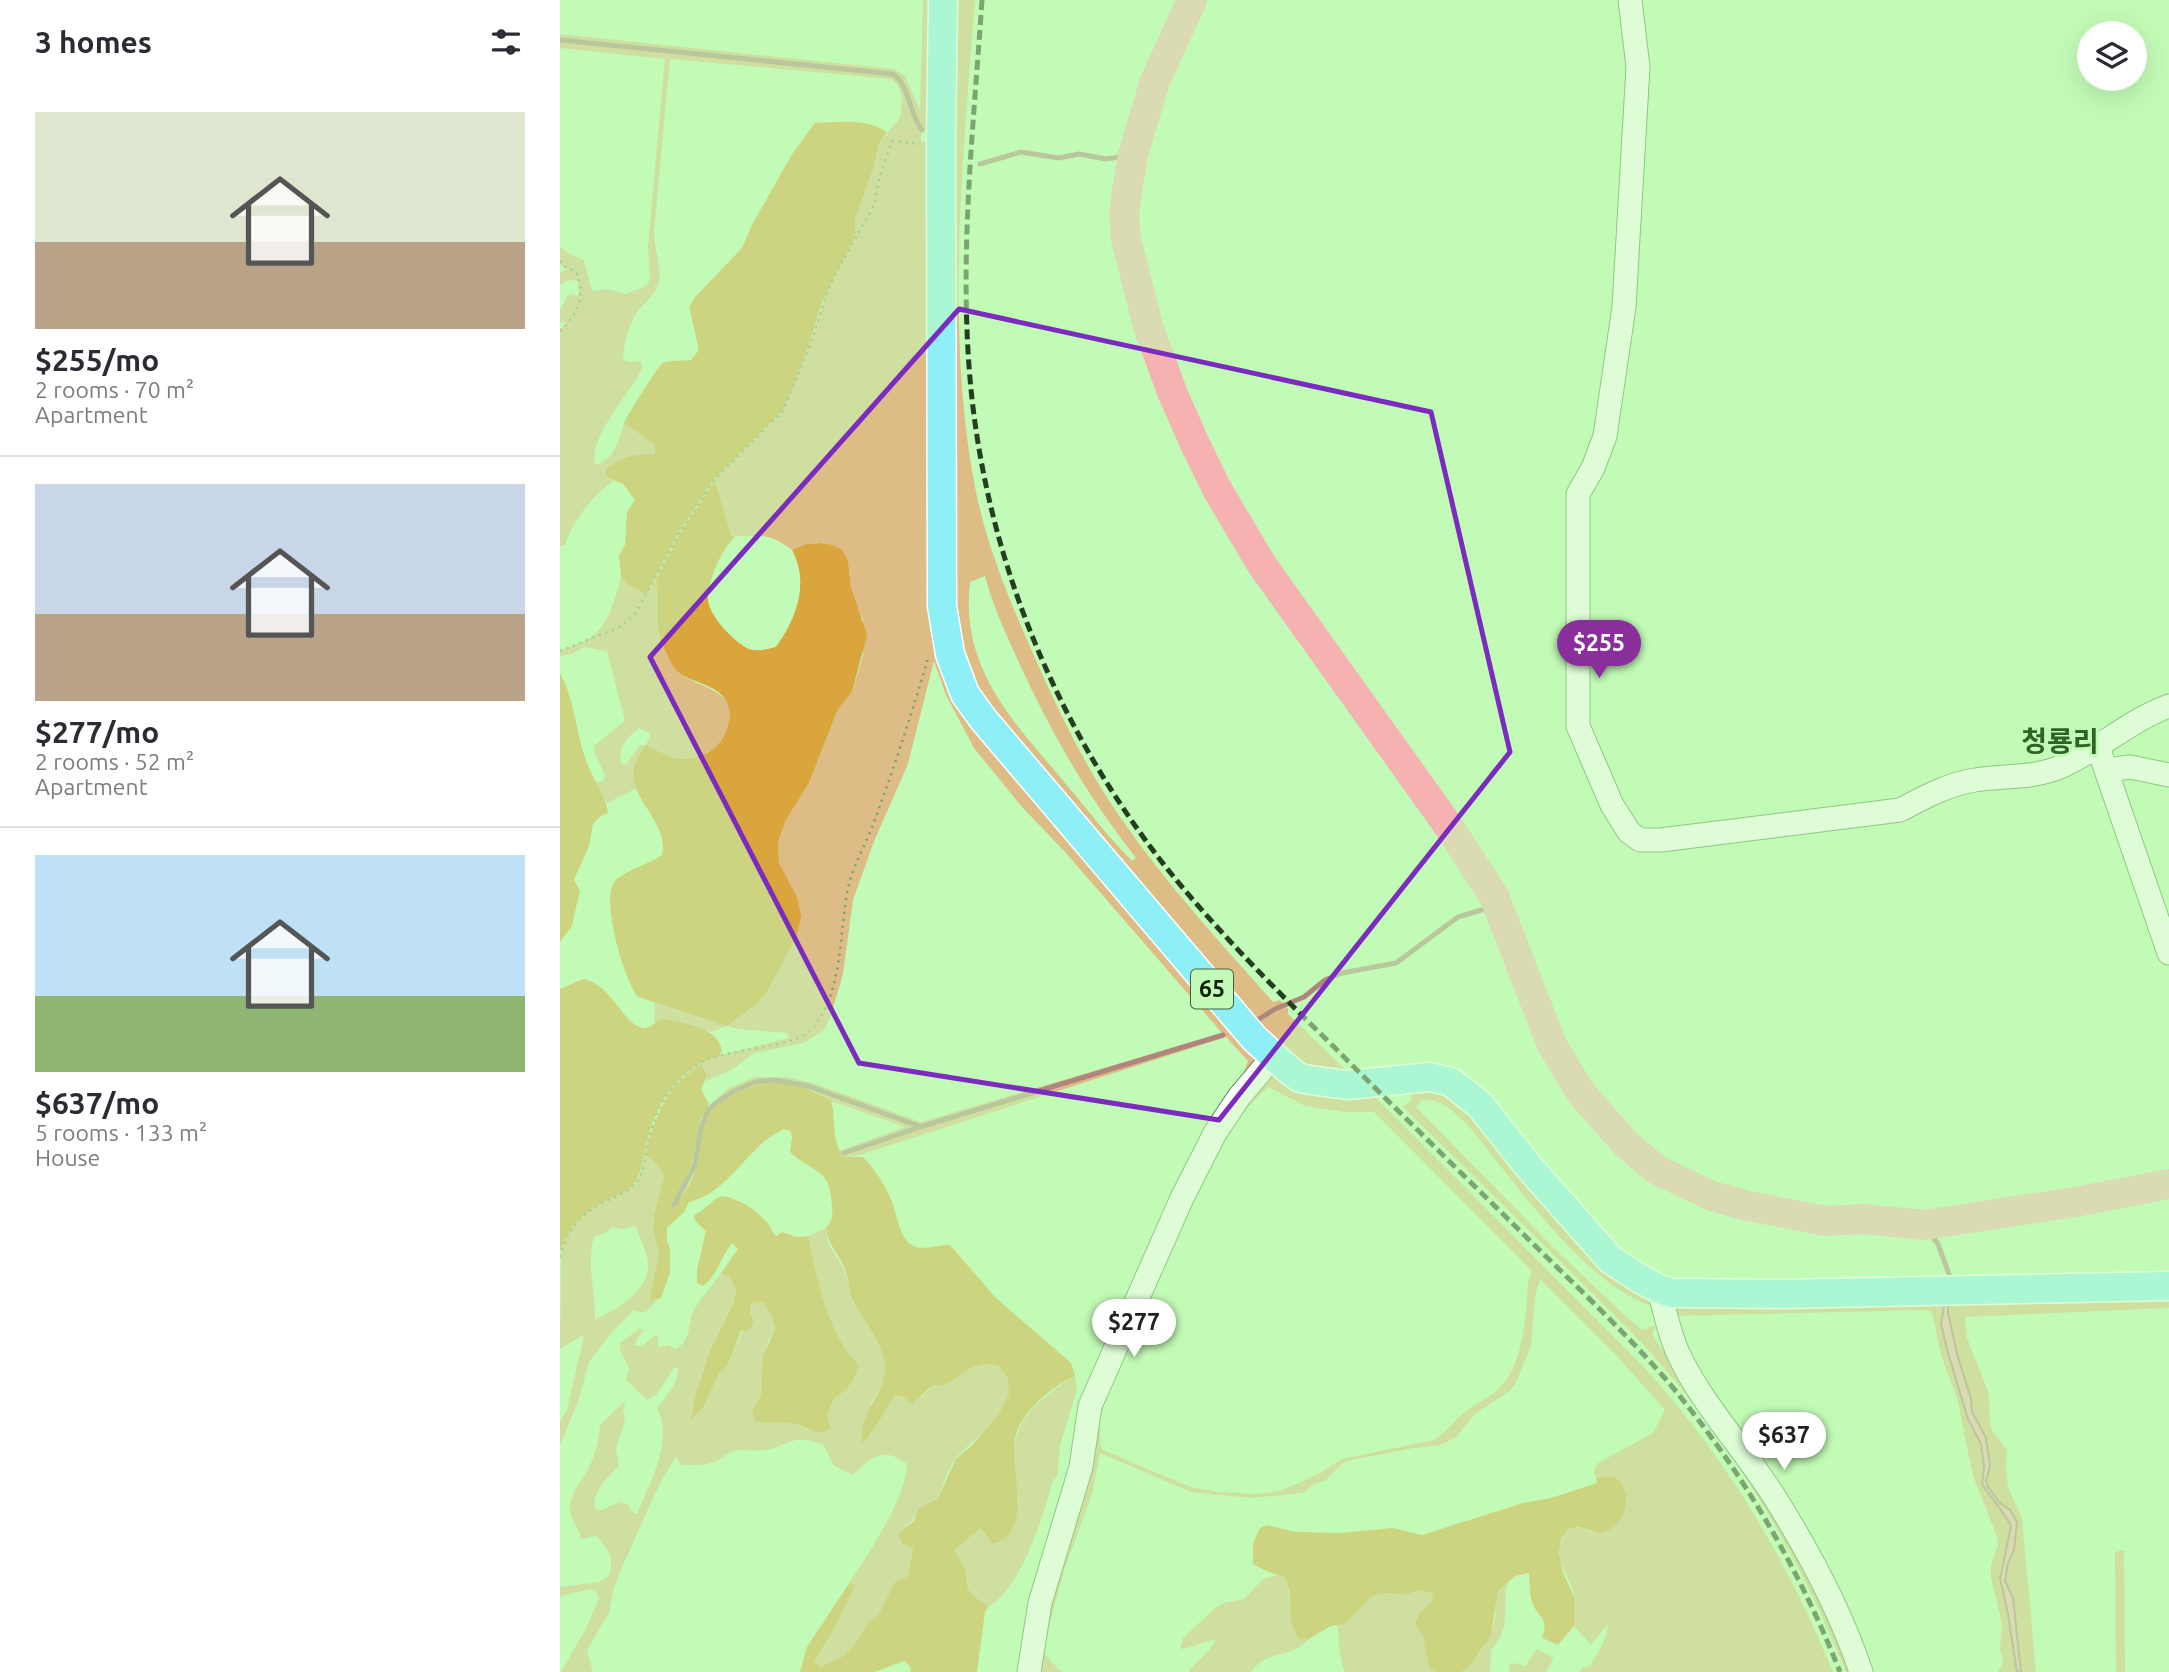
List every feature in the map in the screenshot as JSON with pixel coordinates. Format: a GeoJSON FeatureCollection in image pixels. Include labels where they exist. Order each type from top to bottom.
{"type":"FeatureCollection","features":[{"type":"Feature","properties":{"kind":"main road","name":"65"},"geometry":{"type":"LineString","coordinates":[[943,0],[942,606],[950,654],[965,694],[984,719],[1272,1058],[1300,1078],[1325,1083],[1359,1084],[1430,1077],[1451,1082],[1480,1105],[1529,1167],[1611,1260],[1659,1289],[1672,1293],[1785,1294],[2169,1286]]}},
{"type":"Feature","properties":{"kind":"street"},"geometry":{"type":"LineString","coordinates":[[1630,0],[1638,67],[1624,307],[1605,436],[1594,468],[1578,494],[1577,599],[1578,726],[1607,794],[1629,832],[1640,840],[1661,841],[1900,810],[1926,796],[1963,782],[2027,776],[2059,767],[2098,747],[2152,712],[2169,706]]}},
{"type":"Feature","properties":{"kind":"street"},"geometry":{"type":"LineString","coordinates":[[2098,747],[2169,953]]}},
{"type":"Feature","properties":{"kind":"street"},"geometry":{"type":"LineString","coordinates":[[2107,770],[2130,767],[2169,775]]}},
{"type":"Feature","properties":{"kind":"street"},"geometry":{"type":"LineString","coordinates":[[1028,1672],[1040,1603],[1081,1467],[1090,1406],[1182,1198],[1215,1133],[1239,1097],[1272,1058]]}},
{"type":"Feature","properties":{"kind":"street"},"geometry":{"type":"LineString","coordinates":[[1659,1289],[1679,1356],[1784,1512],[1824,1583],[1861,1672]]}},
{"type":"Feature","properties":{"kind":"path"},"geometry":{"type":"LineString","coordinates":[[560,651],[622,626],[635,614],[679,534],[714,481],[782,412],[808,351],[830,284],[874,205],[879,178],[892,141],[918,145],[941,141]]}},
{"type":"Feature","properties":{"kind":"path"},"geometry":{"type":"LineString","coordinates":[[560,261],[562,265],[576,272],[581,288],[575,315],[560,331]]}},
{"type":"Feature","properties":{"kind":"path"},"geometry":{"type":"LineString","coordinates":[[560,1257],[569,1233],[583,1215],[631,1189],[640,1175],[650,1137],[672,1086],[685,1074],[705,1060],[770,1045],[813,1029],[835,982],[850,881],[891,775],[929,654]]}},
{"type":"Feature","properties":{"kind":"highlighted area"},"geometry":{"type":"Polygon","coordinates":[[[959,309],[1431,412],[1510,752],[1219,1120],[859,1063],[650,657],[959,309]]]}},
{"type":"Feature","properties":{"kind":"shaded area"},"geometry":{"type":"Polygon","coordinates":[[[923,0],[931,0],[931,135],[918,122],[906,86],[894,73],[560,38],[560,34],[894,69],[905,76],[920,110],[923,0]]]}},
{"type":"Feature","properties":{"kind":"shaded area"},"geometry":{"type":"Polygon","coordinates":[[[954,0],[975,0],[959,244],[961,367],[966,428],[975,487],[1002,579],[1057,706],[1086,762],[1120,817],[1174,889],[1273,1002],[1280,1000],[1288,1009],[1288,1014],[1351,1075],[1314,1068],[1282,1048],[1000,723],[967,667],[955,620],[954,0]],[[985,576],[970,582],[969,613],[973,642],[982,668],[1010,716],[1132,861],[1136,858],[1072,765],[1032,691],[996,610],[985,576]]]}},
{"type":"Feature","properties":{"kind":"shaded area"},"geometry":{"type":"Polygon","coordinates":[[[560,42],[893,76],[898,79],[912,116],[921,131],[921,142],[931,141],[939,645],[1258,1057],[1222,1104],[1243,1074],[1248,1061],[1226,1037],[856,1156],[844,1157],[839,1151],[905,1127],[831,1101],[811,1090],[719,1103],[703,1122],[696,1170],[671,1212],[692,1163],[704,1111],[727,1089],[754,1077],[787,1077],[816,1084],[921,1122],[1222,1033],[1066,853],[1022,807],[974,748],[946,695],[934,661],[908,764],[875,839],[853,900],[843,974],[830,1018],[824,1030],[804,1043],[754,1053],[733,1069],[706,1081],[707,1076],[665,1102],[646,1155],[659,1166],[664,1177],[653,1229],[659,1255],[650,1295],[651,1301],[657,1301],[647,1311],[641,1313],[634,1310],[612,1332],[589,1362],[578,1402],[560,1445],[560,1421],[567,1410],[584,1335],[560,1349],[561,1248],[568,1232],[582,1214],[630,1188],[639,1175],[648,1137],[671,1085],[684,1073],[705,1059],[789,1038],[787,1033],[727,1026],[757,1004],[767,992],[796,938],[779,863],[778,842],[786,820],[809,783],[838,709],[852,692],[863,655],[863,619],[851,587],[848,560],[822,543],[792,550],[770,538],[731,535],[715,482],[680,534],[656,580],[662,644],[678,672],[726,700],[731,719],[726,734],[710,751],[690,758],[671,756],[646,745],[635,771],[637,788],[607,803],[595,783],[604,780],[605,775],[594,752],[594,746],[625,721],[607,651],[584,647],[572,654],[560,656],[560,650],[583,642],[600,629],[613,604],[621,577],[627,584],[646,593],[678,533],[713,480],[781,412],[807,350],[829,284],[856,234],[855,220],[879,143],[900,118],[902,97],[898,85],[891,79],[670,59],[654,232],[659,281],[653,294],[634,317],[625,341],[623,360],[641,361],[642,369],[604,428],[595,453],[595,465],[611,454],[618,443],[624,423],[655,445],[655,454],[629,456],[606,470],[606,477],[614,481],[592,500],[578,518],[565,545],[560,546],[560,329],[567,323],[560,322],[560,310],[567,296],[579,296],[578,281],[569,280],[560,285],[560,272],[567,270],[560,264],[560,247],[584,260],[592,291],[609,289],[625,294],[648,284],[648,246],[665,59],[560,48],[560,42]],[[639,728],[624,743],[621,763],[626,764],[640,745],[646,745],[651,734],[639,728]],[[636,1226],[622,1229],[613,1227],[594,1237],[591,1268],[595,1320],[630,1298],[644,1283],[648,1263],[636,1226]]]}},
{"type":"Feature","properties":{"kind":"shaded area"},"geometry":{"type":"Polygon","coordinates":[[[815,123],[861,123],[887,132],[879,143],[855,220],[856,234],[822,302],[807,350],[781,412],[713,480],[678,533],[646,594],[627,584],[621,577],[619,555],[625,545],[627,512],[635,500],[623,484],[606,477],[606,470],[629,456],[655,454],[655,445],[624,423],[663,363],[691,360],[699,350],[689,307],[695,297],[742,248],[792,154],[815,123]]]}},
{"type":"Feature","properties":{"kind":"shaded area"},"geometry":{"type":"Polygon","coordinates":[[[715,481],[731,535],[735,537],[716,566],[708,600],[713,614],[730,635],[749,649],[776,647],[795,613],[800,588],[800,575],[792,550],[806,544],[820,543],[842,550],[848,560],[851,587],[867,635],[852,692],[838,709],[809,783],[786,820],[778,842],[779,863],[797,897],[801,916],[796,938],[767,992],[757,1004],[727,1026],[638,997],[621,959],[610,906],[614,882],[662,855],[660,831],[636,788],[635,764],[640,754],[646,745],[680,758],[701,756],[720,742],[729,723],[728,703],[723,696],[710,687],[685,677],[673,666],[660,637],[658,622],[656,580],[680,534],[715,481]]]}},
{"type":"Feature","properties":{"kind":"shaded area"},"geometry":{"type":"Polygon","coordinates":[[[560,673],[569,694],[587,763],[605,800],[608,813],[593,824],[589,846],[574,880],[580,891],[572,926],[560,942],[560,673]]]}},
{"type":"Feature","properties":{"kind":"shaded area"},"geometry":{"type":"Polygon","coordinates":[[[583,979],[601,988],[636,1025],[646,1028],[662,1018],[689,1024],[714,1036],[722,1051],[719,1056],[692,1068],[672,1088],[651,1127],[640,1170],[632,1186],[585,1214],[568,1234],[560,1252],[560,989],[583,979]]]}},
{"type":"Feature","properties":{"kind":"shaded area"},"geometry":{"type":"Polygon","coordinates":[[[655,1003],[727,1026],[711,1032],[662,1018],[654,1022],[655,1003]]]}},
{"type":"Feature","properties":{"kind":"shaded area"},"geometry":{"type":"Polygon","coordinates":[[[702,1064],[707,1076],[701,1089],[709,1104],[701,1118],[692,1163],[672,1209],[685,1192],[698,1164],[703,1125],[717,1104],[753,1086],[779,1083],[806,1088],[831,1101],[835,1137],[840,1150],[844,1157],[863,1157],[879,1177],[893,1205],[902,1233],[910,1244],[920,1248],[950,1245],[996,1298],[1071,1363],[1075,1376],[1041,1399],[1021,1422],[1017,1431],[1014,1444],[1018,1495],[1014,1526],[1006,1537],[992,1544],[981,1528],[954,1550],[965,1568],[968,1589],[989,1606],[985,1612],[977,1672],[911,1672],[910,1666],[904,1661],[875,1672],[800,1672],[807,1647],[850,1582],[855,1586],[814,1662],[821,1667],[843,1656],[853,1647],[868,1623],[879,1614],[895,1582],[908,1576],[913,1548],[902,1543],[898,1534],[914,1521],[918,1509],[938,1498],[956,1459],[999,1414],[1009,1394],[1008,1379],[998,1365],[982,1364],[947,1383],[932,1386],[912,1404],[902,1396],[895,1395],[872,1433],[862,1443],[865,1419],[882,1383],[884,1361],[876,1338],[852,1299],[846,1272],[827,1235],[826,1228],[832,1213],[828,1184],[820,1173],[790,1152],[792,1137],[790,1131],[784,1129],[759,1146],[716,1189],[689,1202],[684,1212],[667,1228],[670,1272],[661,1298],[651,1301],[659,1255],[653,1229],[654,1215],[664,1177],[659,1166],[646,1155],[664,1103],[679,1083],[702,1064]]]}},
{"type":"Feature","properties":{"kind":"shaded area"},"geometry":{"type":"Polygon","coordinates":[[[1272,1072],[1309,1090],[1331,1096],[1372,1094],[1642,1365],[1673,1400],[1727,1472],[1774,1548],[1833,1672],[1579,1672],[1583,1667],[1590,1666],[1604,1641],[1608,1624],[1591,1645],[1574,1626],[1575,1598],[1560,1556],[1562,1539],[1568,1529],[1582,1527],[1592,1533],[1626,1504],[1619,1482],[1612,1476],[1596,1478],[1594,1471],[1598,1463],[1653,1433],[1665,1410],[1615,1354],[1540,1279],[1535,1296],[1531,1346],[1515,1385],[1475,1414],[1456,1437],[1441,1445],[1351,1460],[1343,1463],[1326,1480],[1314,1484],[1303,1493],[1252,1498],[1191,1492],[1100,1453],[1092,1494],[1064,1571],[1042,1651],[1063,1672],[1034,1672],[1094,1415],[1209,1152],[1272,1072]],[[1268,1087],[1247,1108],[1212,1159],[1110,1384],[1101,1417],[1101,1449],[1190,1487],[1255,1494],[1280,1491],[1318,1474],[1342,1459],[1434,1440],[1466,1411],[1494,1393],[1508,1378],[1522,1340],[1528,1282],[1532,1271],[1374,1112],[1343,1112],[1305,1106],[1268,1087]]]}},
{"type":"Feature","properties":{"kind":"shaded area"},"geometry":{"type":"Polygon","coordinates":[[[1408,1092],[1439,1093],[1453,1099],[1463,1108],[1504,1153],[1651,1299],[1654,1307],[1610,1283],[1588,1265],[1548,1224],[1476,1134],[1451,1110],[1430,1100],[1422,1100],[1416,1107],[1556,1250],[1619,1310],[1641,1329],[1659,1326],[1653,1330],[1658,1344],[1694,1390],[1777,1509],[1854,1672],[1846,1672],[1790,1552],[1720,1439],[1665,1369],[1632,1333],[1403,1107],[1412,1100],[1408,1092]]]}},
{"type":"Feature","properties":{"kind":"shaded area"},"geometry":{"type":"Polygon","coordinates":[[[722,1196],[735,1199],[752,1209],[767,1222],[776,1236],[782,1232],[797,1237],[808,1236],[831,1321],[838,1337],[858,1364],[850,1384],[834,1398],[827,1416],[830,1428],[822,1433],[791,1423],[755,1422],[752,1411],[761,1395],[763,1356],[775,1329],[771,1314],[762,1301],[751,1303],[750,1314],[754,1323],[749,1330],[741,1331],[728,1365],[719,1373],[703,1407],[691,1420],[709,1353],[733,1304],[736,1291],[730,1277],[721,1273],[738,1249],[732,1243],[708,1282],[703,1286],[697,1283],[697,1269],[706,1231],[695,1221],[694,1215],[722,1196]]]}},
{"type":"Feature","properties":{"kind":"shaded area"},"geometry":{"type":"Polygon","coordinates":[[[826,1228],[828,1243],[845,1271],[853,1303],[863,1314],[880,1345],[884,1360],[884,1382],[871,1403],[870,1437],[877,1420],[895,1394],[923,1396],[932,1386],[947,1383],[980,1364],[998,1365],[1008,1379],[1010,1390],[1001,1412],[956,1458],[938,1498],[927,1505],[898,1534],[913,1548],[908,1576],[879,1614],[868,1623],[853,1647],[822,1668],[814,1663],[854,1587],[850,1582],[894,1509],[907,1464],[891,1456],[878,1456],[853,1475],[834,1466],[823,1444],[806,1440],[796,1440],[767,1450],[738,1450],[717,1461],[698,1465],[681,1465],[676,1456],[659,1485],[619,1574],[609,1613],[587,1650],[593,1672],[561,1672],[599,1599],[597,1593],[591,1589],[560,1596],[560,1587],[599,1582],[609,1576],[610,1554],[597,1536],[581,1539],[570,1508],[574,1493],[593,1457],[600,1425],[626,1400],[623,1411],[625,1420],[616,1449],[619,1466],[598,1490],[595,1509],[601,1510],[619,1502],[629,1505],[632,1512],[637,1514],[662,1448],[662,1421],[657,1408],[678,1374],[678,1368],[674,1368],[657,1394],[647,1400],[626,1380],[629,1368],[620,1350],[620,1343],[639,1329],[644,1330],[635,1346],[642,1346],[657,1334],[659,1347],[669,1345],[675,1349],[680,1346],[687,1337],[692,1315],[700,1300],[721,1273],[730,1277],[736,1291],[733,1304],[709,1353],[691,1419],[719,1373],[728,1365],[750,1314],[751,1303],[762,1301],[771,1314],[775,1329],[767,1343],[761,1395],[752,1411],[755,1422],[791,1423],[807,1429],[827,1416],[834,1398],[854,1379],[858,1364],[847,1351],[830,1321],[815,1269],[808,1236],[826,1228]]]}},
{"type":"Feature","properties":{"kind":"shaded area"},"geometry":{"type":"Polygon","coordinates":[[[2169,1298],[2169,1308],[1965,1317],[1967,1338],[1988,1391],[1991,1429],[2007,1450],[2008,1487],[2022,1518],[2036,1672],[2021,1672],[2013,1598],[2005,1581],[2017,1531],[2010,1510],[1999,1502],[1986,1481],[1990,1466],[1986,1438],[1972,1412],[1948,1306],[1941,1316],[1941,1324],[1968,1419],[1981,1444],[1984,1467],[1982,1484],[2011,1526],[2000,1570],[2017,1672],[1998,1672],[2003,1663],[2000,1648],[2002,1624],[1991,1578],[1991,1565],[1998,1545],[1996,1534],[1973,1476],[1957,1398],[1941,1355],[1932,1312],[1670,1316],[1671,1305],[2169,1298]]]}},
{"type":"Feature","properties":{"kind":"shaded area"},"geometry":{"type":"Polygon","coordinates":[[[1946,1304],[1972,1412],[1986,1438],[1990,1466],[1986,1481],[1999,1502],[2010,1510],[2017,1522],[2014,1550],[2008,1563],[2005,1581],[2013,1598],[2021,1672],[2017,1672],[2000,1578],[2011,1526],[1982,1484],[1984,1467],[1981,1444],[1968,1419],[1941,1324],[1946,1304]]]}},
{"type":"Feature","properties":{"kind":"shaded area"},"geometry":{"type":"Polygon","coordinates":[[[1075,1376],[1077,1389],[1060,1446],[1057,1477],[1053,1480],[1044,1511],[1021,1568],[1000,1598],[989,1606],[968,1589],[965,1568],[954,1550],[981,1528],[988,1538],[1019,1505],[1014,1457],[1018,1432],[1034,1408],[1075,1376]]]}},
{"type":"Feature","properties":{"kind":"shaded area"},"geometry":{"type":"Polygon","coordinates":[[[1612,1476],[1624,1488],[1626,1496],[1624,1513],[1614,1527],[1602,1532],[1579,1527],[1568,1529],[1561,1539],[1559,1553],[1563,1572],[1575,1599],[1574,1626],[1558,1645],[1542,1638],[1545,1626],[1532,1602],[1529,1573],[1515,1576],[1498,1591],[1491,1636],[1469,1667],[1461,1672],[1435,1672],[1429,1668],[1423,1635],[1415,1624],[1420,1612],[1433,1600],[1432,1593],[1420,1590],[1405,1595],[1387,1593],[1372,1596],[1346,1623],[1329,1627],[1309,1639],[1300,1639],[1292,1623],[1289,1591],[1284,1577],[1253,1564],[1253,1543],[1260,1528],[1267,1525],[1296,1532],[1341,1533],[1393,1528],[1422,1535],[1523,1503],[1551,1498],[1597,1483],[1596,1478],[1612,1476]]]}},
{"type":"Feature","properties":{"kind":"shaded area"},"geometry":{"type":"Polygon","coordinates":[[[2124,1550],[2125,1672],[2116,1672],[2115,1552],[2124,1550]]]}},
{"type":"Feature","properties":{"kind":"shaded area"},"geometry":{"type":"Polygon","coordinates":[[[1278,1575],[1284,1577],[1288,1583],[1290,1614],[1300,1639],[1309,1639],[1294,1650],[1265,1659],[1251,1672],[1188,1672],[1216,1640],[1180,1649],[1183,1638],[1216,1607],[1244,1599],[1263,1579],[1278,1575]]]}},
{"type":"Feature","properties":{"kind":"shaded area"},"geometry":{"type":"Polygon","coordinates":[[[1508,1582],[1504,1626],[1498,1642],[1491,1650],[1490,1672],[1461,1672],[1478,1656],[1487,1642],[1495,1620],[1498,1591],[1508,1582]]]}},
{"type":"Feature","properties":{"kind":"shaded area"},"geometry":{"type":"Polygon","coordinates":[[[1420,1590],[1432,1593],[1433,1600],[1420,1612],[1429,1668],[1435,1672],[1345,1672],[1340,1655],[1337,1624],[1346,1623],[1372,1596],[1387,1593],[1405,1595],[1420,1590]]]}},
{"type":"Feature","properties":{"kind":"shaded area"},"geometry":{"type":"Polygon","coordinates":[[[1537,1649],[1554,1658],[1546,1672],[1510,1672],[1509,1665],[1514,1663],[1525,1666],[1537,1649]]]}},
{"type":"Feature","properties":{"kind":"waterway"},"geometry":{"type":"LineString","coordinates":[[1192,0],[1155,81],[1133,155],[1127,191],[1124,214],[1126,239],[1148,326],[1172,392],[1195,444],[1217,489],[1262,565],[1447,824],[1494,896],[1552,1045],[1581,1093],[1627,1145],[1657,1170],[1712,1196],[1825,1221],[1863,1219],[1924,1225],[2075,1202],[2169,1184]]}},
{"type":"Feature","properties":{"kind":"waterway"},"geometry":{"type":"LineString","coordinates":[[560,40],[893,74],[906,92],[922,130]]}},
{"type":"Feature","properties":{"kind":"waterway"},"geometry":{"type":"LineString","coordinates":[[980,164],[1021,152],[1059,158],[1079,154],[1106,159],[1133,155]]}},
{"type":"Feature","properties":{"kind":"waterway"},"geometry":{"type":"LineString","coordinates":[[1259,1019],[1304,997],[1325,980],[1342,973],[1396,963],[1458,917],[1488,908],[1494,896]]}},
{"type":"Feature","properties":{"kind":"waterway"},"geometry":{"type":"LineString","coordinates":[[844,1153],[920,1127],[1223,1035]]}},
{"type":"Feature","properties":{"kind":"waterway"},"geometry":{"type":"LineString","coordinates":[[674,1205],[695,1165],[701,1128],[708,1110],[734,1091],[755,1082],[775,1080],[808,1086],[919,1126]]}},
{"type":"Feature","properties":{"kind":"waterway"},"geometry":{"type":"LineString","coordinates":[[1924,1225],[1938,1244],[1950,1277]]}},
{"type":"Feature","properties":{"kind":"railway"},"geometry":{"type":"LineString","coordinates":[[982,0],[967,228],[969,366],[977,434],[989,500],[1007,566],[1057,693],[1089,753],[1125,811],[1165,866],[1205,913],[1246,959],[1611,1321],[1669,1383],[1720,1450],[1766,1521],[1806,1595],[1840,1672]]}},
{"type":"Feature","properties":{"kind":"district","name":"청룡리"},"geometry":{"type":"Point","coordinates":[2060,741]}}]}
